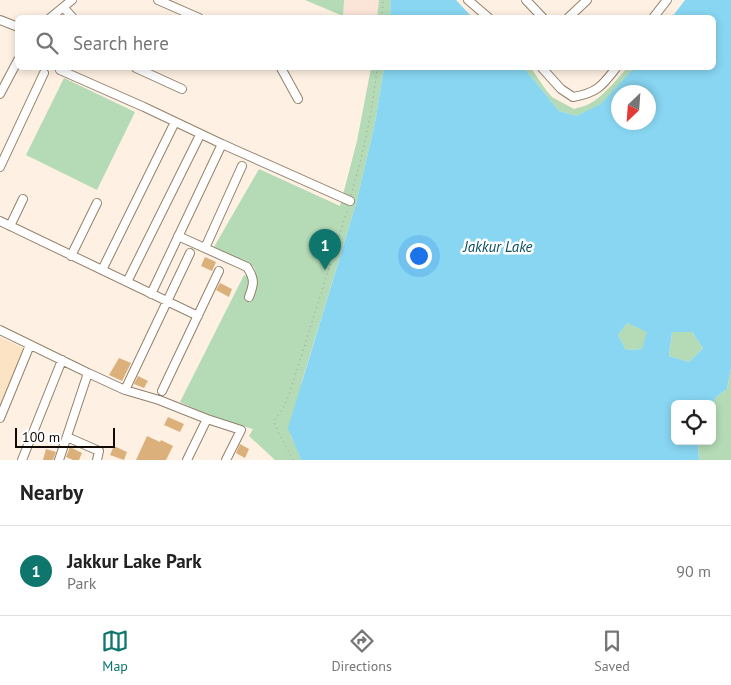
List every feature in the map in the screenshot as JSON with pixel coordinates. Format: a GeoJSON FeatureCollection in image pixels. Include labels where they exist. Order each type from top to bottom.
{"type":"FeatureCollection","features":[{"type":"Feature","properties":{"kind":"street"},"geometry":{"type":"LineString","coordinates":[[54,15],[72,0]]}},
{"type":"Feature","properties":{"kind":"street"},"geometry":{"type":"LineString","coordinates":[[158,0],[192,15]]}},
{"type":"Feature","properties":{"kind":"street"},"geometry":{"type":"LineString","coordinates":[[468,0],[486,15]]}},
{"type":"Feature","properties":{"kind":"street"},"geometry":{"type":"LineString","coordinates":[[526,0],[540,15]]}},
{"type":"Feature","properties":{"kind":"street"},"geometry":{"type":"LineString","coordinates":[[532,6],[538,0]]}},
{"type":"Feature","properties":{"kind":"street"},"geometry":{"type":"LineString","coordinates":[[571,15],[586,0]]}},
{"type":"Feature","properties":{"kind":"street"},"geometry":{"type":"LineString","coordinates":[[655,15],[666,0]]}},
{"type":"Feature","properties":{"kind":"street"},"geometry":{"type":"LineString","coordinates":[[64,8],[70,15]]}},
{"type":"Feature","properties":{"kind":"street"},"geometry":{"type":"LineString","coordinates":[[0,21],[15,26]]}},
{"type":"Feature","properties":{"kind":"street"},"geometry":{"type":"LineString","coordinates":[[0,94],[15,66]]}},
{"type":"Feature","properties":{"kind":"street"},"geometry":{"type":"LineString","coordinates":[[60,70],[350,202]]}},
{"type":"Feature","properties":{"kind":"street"},"geometry":{"type":"LineString","coordinates":[[140,70],[182,89]]}},
{"type":"Feature","properties":{"kind":"street"},"geometry":{"type":"LineString","coordinates":[[282,70],[298,99]]}},
{"type":"Feature","properties":{"kind":"street"},"geometry":{"type":"LineString","coordinates":[[544,70],[561,89],[573,97],[588,94],[603,84],[614,70]]}},
{"type":"Feature","properties":{"kind":"street"},"geometry":{"type":"LineString","coordinates":[[0,167],[44,73]]}},
{"type":"Feature","properties":{"kind":"street"},"geometry":{"type":"LineString","coordinates":[[102,270],[175,122]]}},
{"type":"Feature","properties":{"kind":"street"},"geometry":{"type":"LineString","coordinates":[[127,282],[200,135]]}},
{"type":"Feature","properties":{"kind":"street"},"geometry":{"type":"LineString","coordinates":[[151,294],[222,144]]}},
{"type":"Feature","properties":{"kind":"street"},"geometry":{"type":"LineString","coordinates":[[205,248],[242,166]]}},
{"type":"Feature","properties":{"kind":"street"},"geometry":{"type":"LineString","coordinates":[[10,226],[23,199]]}},
{"type":"Feature","properties":{"kind":"street"},"geometry":{"type":"LineString","coordinates":[[71,256],[97,203]]}},
{"type":"Feature","properties":{"kind":"street"},"geometry":{"type":"LineString","coordinates":[[0,221],[198,316]]}},
{"type":"Feature","properties":{"kind":"street"},"geometry":{"type":"LineString","coordinates":[[178,236],[247,267],[253,276],[253,286],[249,297]]}},
{"type":"Feature","properties":{"kind":"street"},"geometry":{"type":"LineString","coordinates":[[125,390],[190,253]]}},
{"type":"Feature","properties":{"kind":"street"},"geometry":{"type":"LineString","coordinates":[[162,392],[219,271]]}},
{"type":"Feature","properties":{"kind":"street"},"geometry":{"type":"LineString","coordinates":[[0,330],[125,390],[159,400],[241,430],[226,460]]}},
{"type":"Feature","properties":{"kind":"street"},"geometry":{"type":"LineString","coordinates":[[0,418],[30,345]]}},
{"type":"Feature","properties":{"kind":"street"},"geometry":{"type":"LineString","coordinates":[[22,460],[62,360]]}},
{"type":"Feature","properties":{"kind":"street"},"geometry":{"type":"LineString","coordinates":[[59,460],[88,373]]}},
{"type":"Feature","properties":{"kind":"street"},"geometry":{"type":"LineString","coordinates":[[187,460],[207,419]]}},
{"type":"Feature","properties":{"kind":"street"},"geometry":{"type":"LineString","coordinates":[[67,437],[99,451],[97,460]]}},
{"type":"Feature","properties":{"kind":"path"},"geometry":{"type":"LineString","coordinates":[[382,15],[383,0]]}},
{"type":"Feature","properties":{"kind":"path"},"geometry":{"type":"LineString","coordinates":[[293,460],[274,421],[289,395],[350,202],[377,70]]}},
{"type":"Feature","properties":{"kind":"shaded area"},"geometry":{"type":"Polygon","coordinates":[[[305,0],[379,0],[377,15],[343,15],[305,0]]]}},
{"type":"Feature","properties":{"kind":"shaded area"},"geometry":{"type":"Polygon","coordinates":[[[0,337],[25,349],[0,411],[0,337]]]}},
{"type":"Feature","properties":{"kind":"green space"},"geometry":{"type":"Polygon","coordinates":[[[305,0],[344,0],[343,15],[305,0]]]}},
{"type":"Feature","properties":{"kind":"green space"},"geometry":{"type":"Polygon","coordinates":[[[379,0],[391,0],[390,15],[377,15],[379,0]]]}},
{"type":"Feature","properties":{"kind":"green space"},"geometry":{"type":"Polygon","coordinates":[[[371,70],[384,70],[375,123],[356,204],[302,381],[291,436],[301,460],[275,460],[249,436],[253,429],[212,417],[180,402],[244,275],[258,281],[254,267],[214,247],[259,169],[340,206],[357,141],[371,70]]]}},
{"type":"Feature","properties":{"kind":"green space"},"geometry":{"type":"Polygon","coordinates":[[[526,70],[532,70],[552,97],[574,109],[594,101],[611,87],[611,94],[601,105],[576,116],[559,111],[526,70]]]}},
{"type":"Feature","properties":{"kind":"green space"},"geometry":{"type":"Polygon","coordinates":[[[625,70],[632,70],[619,85],[613,85],[625,70]]]}},
{"type":"Feature","properties":{"kind":"green space"},"geometry":{"type":"Polygon","coordinates":[[[64,78],[135,112],[97,190],[26,155],[64,78]]]}},
{"type":"Feature","properties":{"kind":"green space"},"geometry":{"type":"Polygon","coordinates":[[[627,323],[648,332],[642,349],[626,350],[618,335],[627,323]]]}},
{"type":"Feature","properties":{"kind":"green space"},"geometry":{"type":"Polygon","coordinates":[[[672,332],[692,332],[703,348],[689,362],[669,356],[672,332]]]}},
{"type":"Feature","properties":{"kind":"green space"},"geometry":{"type":"Polygon","coordinates":[[[731,368],[731,460],[699,460],[699,445],[716,445],[716,400],[714,400],[727,389],[731,368]]]}},
{"type":"Feature","properties":{"kind":"water"},"geometry":{"type":"Polygon","coordinates":[[[391,0],[456,0],[470,15],[390,15],[391,0]]]}},
{"type":"Feature","properties":{"kind":"water","name":"Jakkur Lake"},"geometry":{"type":"Polygon","coordinates":[[[685,0],[731,0],[731,368],[727,389],[714,400],[671,400],[671,445],[699,445],[699,460],[301,460],[288,428],[356,204],[375,123],[384,70],[526,70],[559,111],[576,116],[601,104],[611,93],[611,130],[656,130],[656,85],[618,85],[632,70],[716,70],[716,15],[674,15],[685,0]],[[627,323],[618,335],[626,350],[642,349],[647,332],[627,323]],[[672,332],[669,356],[689,362],[703,348],[692,332],[672,332]]]}},
{"type":"Feature","properties":{"kind":"building"},"geometry":{"type":"Polygon","coordinates":[[[205,257],[216,262],[212,271],[201,266],[205,257]]]}},
{"type":"Feature","properties":{"kind":"building"},"geometry":{"type":"Polygon","coordinates":[[[220,283],[232,289],[229,297],[216,290],[220,283]]]}},
{"type":"Feature","properties":{"kind":"building"},"geometry":{"type":"Polygon","coordinates":[[[119,358],[131,363],[122,381],[109,375],[119,358]]]}},
{"type":"Feature","properties":{"kind":"building"},"geometry":{"type":"Polygon","coordinates":[[[138,376],[148,381],[144,388],[134,384],[138,376]]]}},
{"type":"Feature","properties":{"kind":"building"},"geometry":{"type":"Polygon","coordinates":[[[168,417],[184,424],[180,432],[164,425],[168,417]]]}},
{"type":"Feature","properties":{"kind":"building"},"geometry":{"type":"Polygon","coordinates":[[[147,436],[173,446],[166,460],[136,460],[147,436]]]}},
{"type":"Feature","properties":{"kind":"building"},"geometry":{"type":"Polygon","coordinates":[[[240,444],[249,449],[245,458],[236,453],[240,444]]]}},
{"type":"Feature","properties":{"kind":"building"},"geometry":{"type":"Polygon","coordinates":[[[114,446],[127,452],[124,460],[110,455],[114,446]]]}},
{"type":"Feature","properties":{"kind":"building"},"geometry":{"type":"Polygon","coordinates":[[[70,447],[82,453],[79,460],[66,457],[70,447]]]}},
{"type":"Feature","properties":{"kind":"building"},"geometry":{"type":"Polygon","coordinates":[[[46,449],[56,452],[53,460],[43,460],[46,449]]]}},
{"type":"Feature","properties":{"kind":"place","name":"Jakkur Lake Park"},"geometry":{"type":"Point","coordinates":[325,270]}}]}
